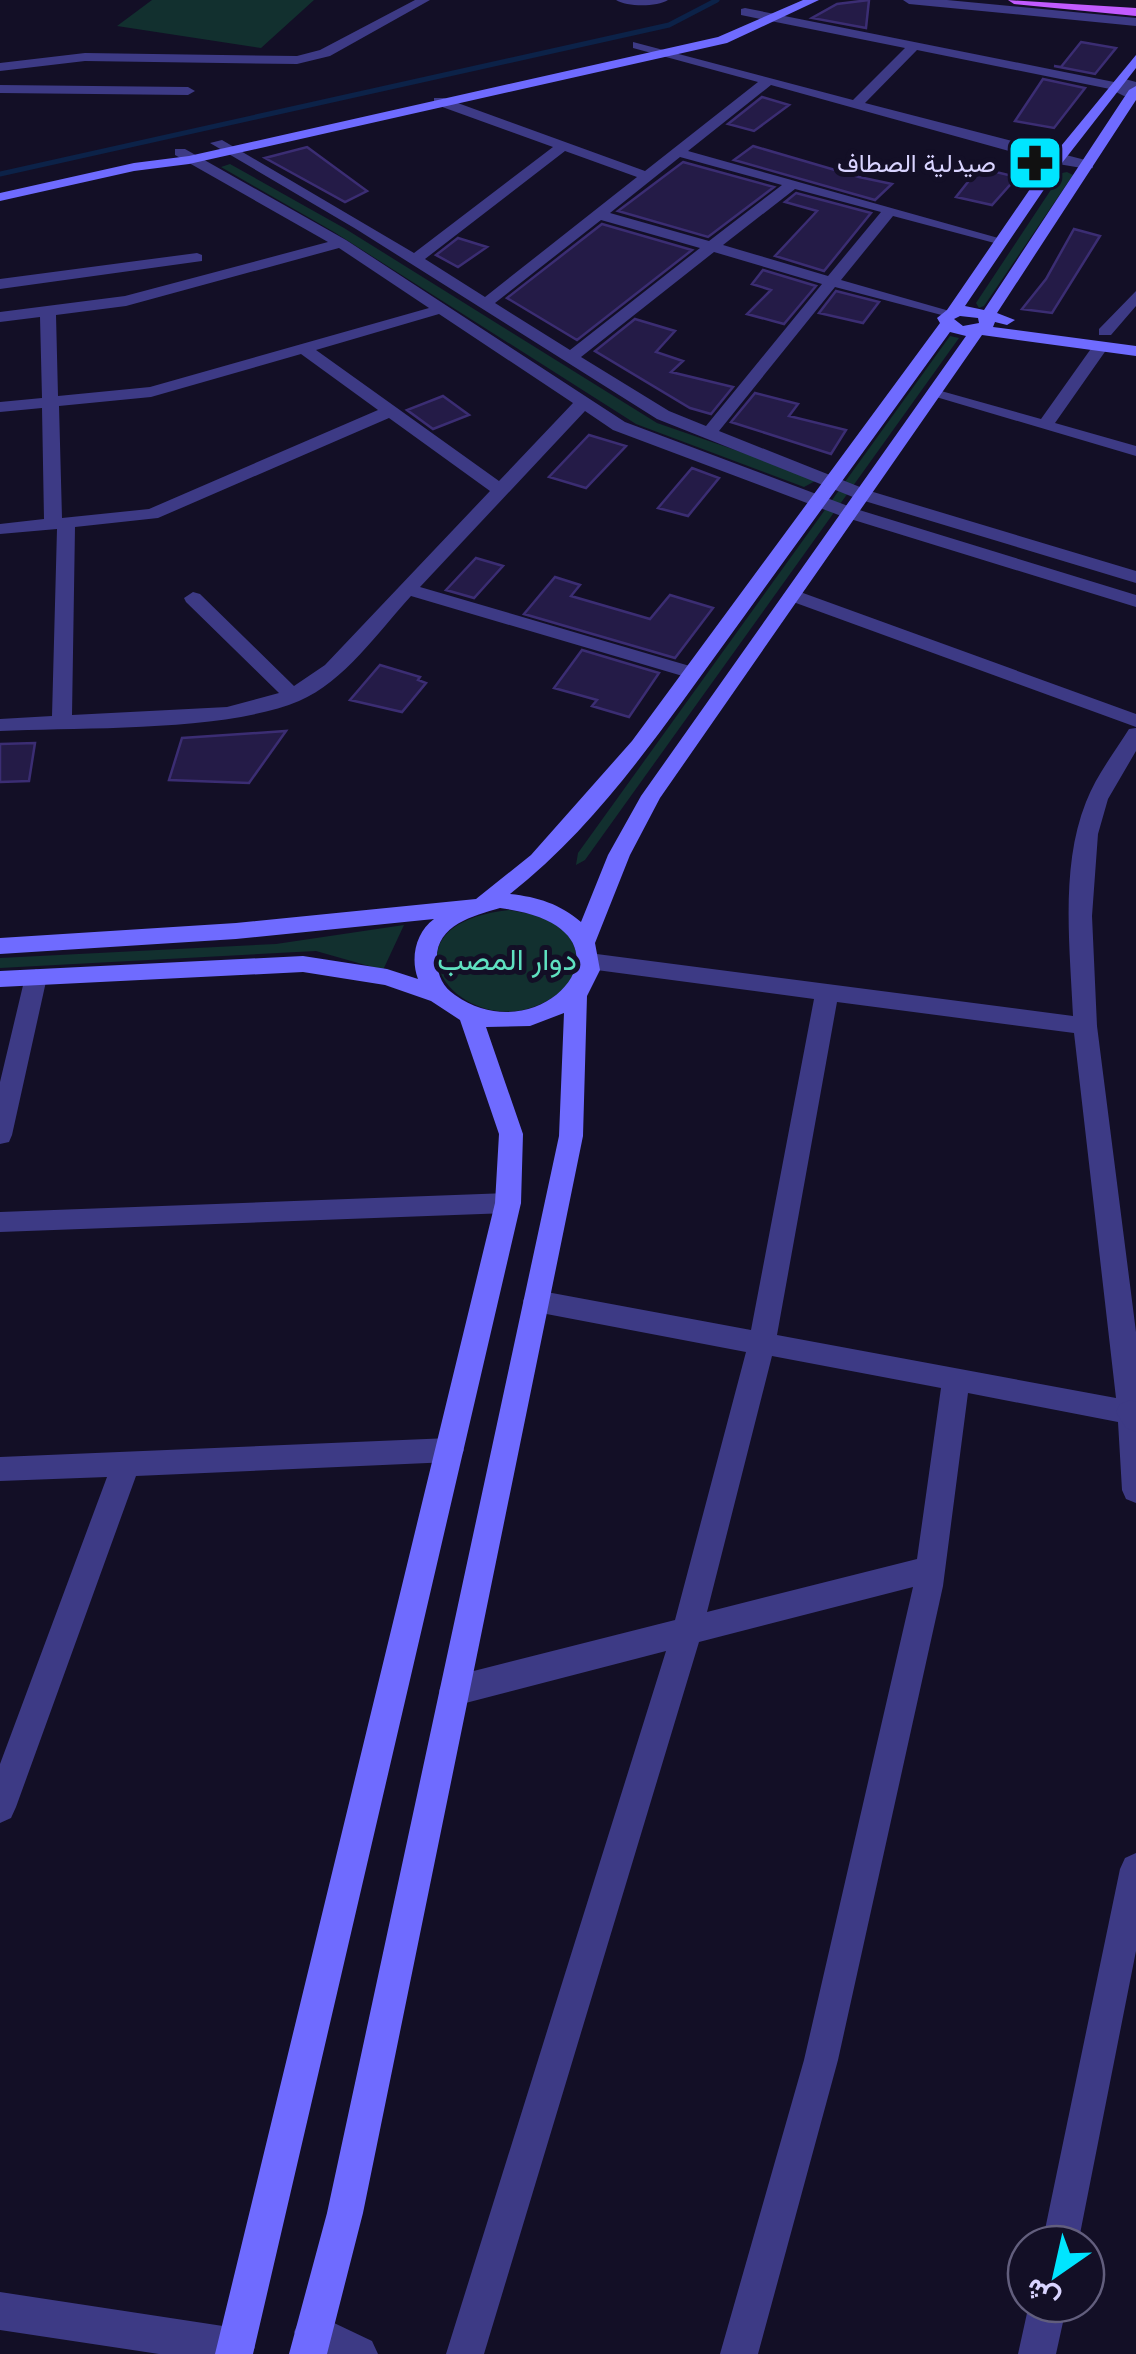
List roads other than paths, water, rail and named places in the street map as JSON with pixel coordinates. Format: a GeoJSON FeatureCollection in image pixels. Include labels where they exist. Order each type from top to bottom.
{"type":"FeatureCollection","features":[{"type":"Feature","properties":{"kind":"main road"},"geometry":{"type":"LineString","coordinates":[[730,19],[774,0]]}},
{"type":"Feature","properties":{"kind":"main road"},"geometry":{"type":"LineString","coordinates":[[223,147],[722,40],[813,0]]}},
{"type":"Feature","properties":{"kind":"main road"},"geometry":{"type":"LineString","coordinates":[[1014,0],[1136,12]]}},
{"type":"Feature","properties":{"kind":"main road"},"geometry":{"type":"LineString","coordinates":[[1126,0],[1136,1]]}},
{"type":"Feature","properties":{"kind":"main road"},"geometry":{"type":"LineString","coordinates":[[0,196],[223,147],[714,26]]}},
{"type":"Feature","properties":{"kind":"main road"},"geometry":{"type":"LineString","coordinates":[[436,994],[422,965],[425,944],[447,917],[478,904],[539,860],[576,822],[693,673],[950,317],[1057,160],[1136,59]]}},
{"type":"Feature","properties":{"kind":"main road"},"geometry":{"type":"LineString","coordinates":[[310,2343],[345,2213],[571,1136],[576,991],[618,855],[651,796],[934,394],[1136,90]]}},
{"type":"Feature","properties":{"kind":"main road"},"geometry":{"type":"LineString","coordinates":[[950,317],[972,311],[982,324],[1103,339],[1136,350]]}},
{"type":"Feature","properties":{"kind":"main road"},"geometry":{"type":"LineString","coordinates":[[1103,339],[1136,336]]}},
{"type":"Feature","properties":{"kind":"main road"},"geometry":{"type":"LineString","coordinates":[[0,946],[302,927],[516,900],[546,907],[570,921],[587,951]]}},
{"type":"Feature","properties":{"kind":"main road"},"geometry":{"type":"LineString","coordinates":[[0,979],[303,964],[387,976],[436,994],[470,1015],[499,1020],[529,1017],[556,1007],[576,991]]}},
{"type":"Feature","properties":{"kind":"main road"},"geometry":{"type":"LineString","coordinates":[[235,2350],[508,1203],[511,1134],[470,1015]]}},
{"type":"Feature","properties":{"kind":"street"},"geometry":{"type":"LineString","coordinates":[[0,67],[85,58],[297,60],[325,54],[424,0]]}},
{"type":"Feature","properties":{"kind":"street"},"geometry":{"type":"LineString","coordinates":[[622,0],[662,0]]}},
{"type":"Feature","properties":{"kind":"street"},"geometry":{"type":"LineString","coordinates":[[909,0],[1136,22]]}},
{"type":"Feature","properties":{"kind":"street"},"geometry":{"type":"LineString","coordinates":[[745,12],[1114,86],[1124,92],[1136,90]]}},
{"type":"Feature","properties":{"kind":"street"},"geometry":{"type":"LineString","coordinates":[[638,45],[1057,160],[1088,165]]}},
{"type":"Feature","properties":{"kind":"street"},"geometry":{"type":"LineString","coordinates":[[855,105],[914,46]]}},
{"type":"Feature","properties":{"kind":"street"},"geometry":{"type":"LineString","coordinates":[[485,304],[768,81]]}},
{"type":"Feature","properties":{"kind":"street"},"geometry":{"type":"LineString","coordinates":[[0,89],[188,91]]}},
{"type":"Feature","properties":{"kind":"street"},"geometry":{"type":"LineString","coordinates":[[440,101],[647,176]]}},
{"type":"Feature","properties":{"kind":"street"},"geometry":{"type":"LineString","coordinates":[[414,260],[563,146]]}},
{"type":"Feature","properties":{"kind":"street"},"geometry":{"type":"LineString","coordinates":[[223,147],[663,415],[864,495],[1136,577]]}},
{"type":"Feature","properties":{"kind":"street"},"geometry":{"type":"LineString","coordinates":[[678,152],[1002,241]]}},
{"type":"Feature","properties":{"kind":"street"},"geometry":{"type":"LineString","coordinates":[[185,156],[341,244],[636,434],[850,512],[1136,600]]}},
{"type":"Feature","properties":{"kind":"street"},"geometry":{"type":"LineString","coordinates":[[571,358],[794,183]]}},
{"type":"Feature","properties":{"kind":"street"},"geometry":{"type":"LineString","coordinates":[[708,434],[890,210]]}},
{"type":"Feature","properties":{"kind":"street"},"geometry":{"type":"LineString","coordinates":[[598,214],[950,317]]}},
{"type":"Feature","properties":{"kind":"street"},"geometry":{"type":"LineString","coordinates":[[0,317],[126,301],[341,244]]}},
{"type":"Feature","properties":{"kind":"street"},"geometry":{"type":"LineString","coordinates":[[0,284],[196,258]]}},
{"type":"Feature","properties":{"kind":"street"},"geometry":{"type":"LineString","coordinates":[[1045,425],[1136,296]]}},
{"type":"Feature","properties":{"kind":"street"},"geometry":{"type":"LineString","coordinates":[[0,407],[151,392],[441,310]]}},
{"type":"Feature","properties":{"kind":"street"},"geometry":{"type":"LineString","coordinates":[[48,312],[59,524],[62,722]]}},
{"type":"Feature","properties":{"kind":"street"},"geometry":{"type":"LineString","coordinates":[[304,348],[500,490]]}},
{"type":"Feature","properties":{"kind":"street"},"geometry":{"type":"LineString","coordinates":[[934,394],[1136,451]]}},
{"type":"Feature","properties":{"kind":"street"},"geometry":{"type":"LineString","coordinates":[[0,726],[228,713],[294,696],[332,668],[583,402]]}},
{"type":"Feature","properties":{"kind":"street"},"geometry":{"type":"LineString","coordinates":[[0,529],[152,514],[391,412]]}},
{"type":"Feature","properties":{"kind":"street"},"geometry":{"type":"LineString","coordinates":[[408,588],[693,673]]}},
{"type":"Feature","properties":{"kind":"street"},"geometry":{"type":"LineString","coordinates":[[792,595],[1136,721]]}},
{"type":"Feature","properties":{"kind":"street"},"geometry":{"type":"LineString","coordinates":[[193,598],[294,696]]}},
{"type":"Feature","properties":{"kind":"street"},"geometry":{"type":"LineString","coordinates":[[1136,734],[1094,807],[1084,880],[1085,1026],[1133,1416],[1136,1490]]}},
{"type":"Feature","properties":{"kind":"street"},"geometry":{"type":"LineString","coordinates":[[587,951],[828,992],[1085,1026]]}},
{"type":"Feature","properties":{"kind":"street"},"geometry":{"type":"LineString","coordinates":[[0,1135],[36,977]]}},
{"type":"Feature","properties":{"kind":"street"},"geometry":{"type":"LineString","coordinates":[[465,2354],[687,1631],[762,1343],[828,992]]}},
{"type":"Feature","properties":{"kind":"street"},"geometry":{"type":"LineString","coordinates":[[0,1222],[508,1203]]}},
{"type":"Feature","properties":{"kind":"street"},"geometry":{"type":"LineString","coordinates":[[536,1301],[1133,1416]]}},
{"type":"Feature","properties":{"kind":"street"},"geometry":{"type":"LineString","coordinates":[[739,2354],[821,2060],[930,1568],[956,1380]]}},
{"type":"Feature","properties":{"kind":"street"},"geometry":{"type":"LineString","coordinates":[[0,1469],[450,1450]]}},
{"type":"Feature","properties":{"kind":"street"},"geometry":{"type":"LineString","coordinates":[[0,1806],[126,1464]]}},
{"type":"Feature","properties":{"kind":"street"},"geometry":{"type":"LineString","coordinates":[[454,1690],[930,1568]]}},
{"type":"Feature","properties":{"kind":"street"},"geometry":{"type":"LineString","coordinates":[[1064,2224],[1136,1868]]}},
{"type":"Feature","properties":{"kind":"street"},"geometry":{"type":"LineString","coordinates":[[0,2311],[235,2350]]}},
{"type":"Feature","properties":{"kind":"street"},"geometry":{"type":"LineString","coordinates":[[1037,2354],[1044,2324]]}},
{"type":"Feature","properties":{"kind":"street"},"geometry":{"type":"LineString","coordinates":[[310,2343],[359,2354]]}},
{"type":"Feature","properties":{"kind":"waterway"},"geometry":{"type":"LineString","coordinates":[[0,174],[669,25],[717,0]]}},
{"type":"Feature","properties":{"kind":"place","name":"صيدلية الصطاف"},"geometry":{"type":"Point","coordinates":[1035,163]}},
{"type":"Feature","properties":{"kind":"park label","name":"دوار المصب"},"geometry":{"type":"Point","coordinates":[507,960]}}]}
